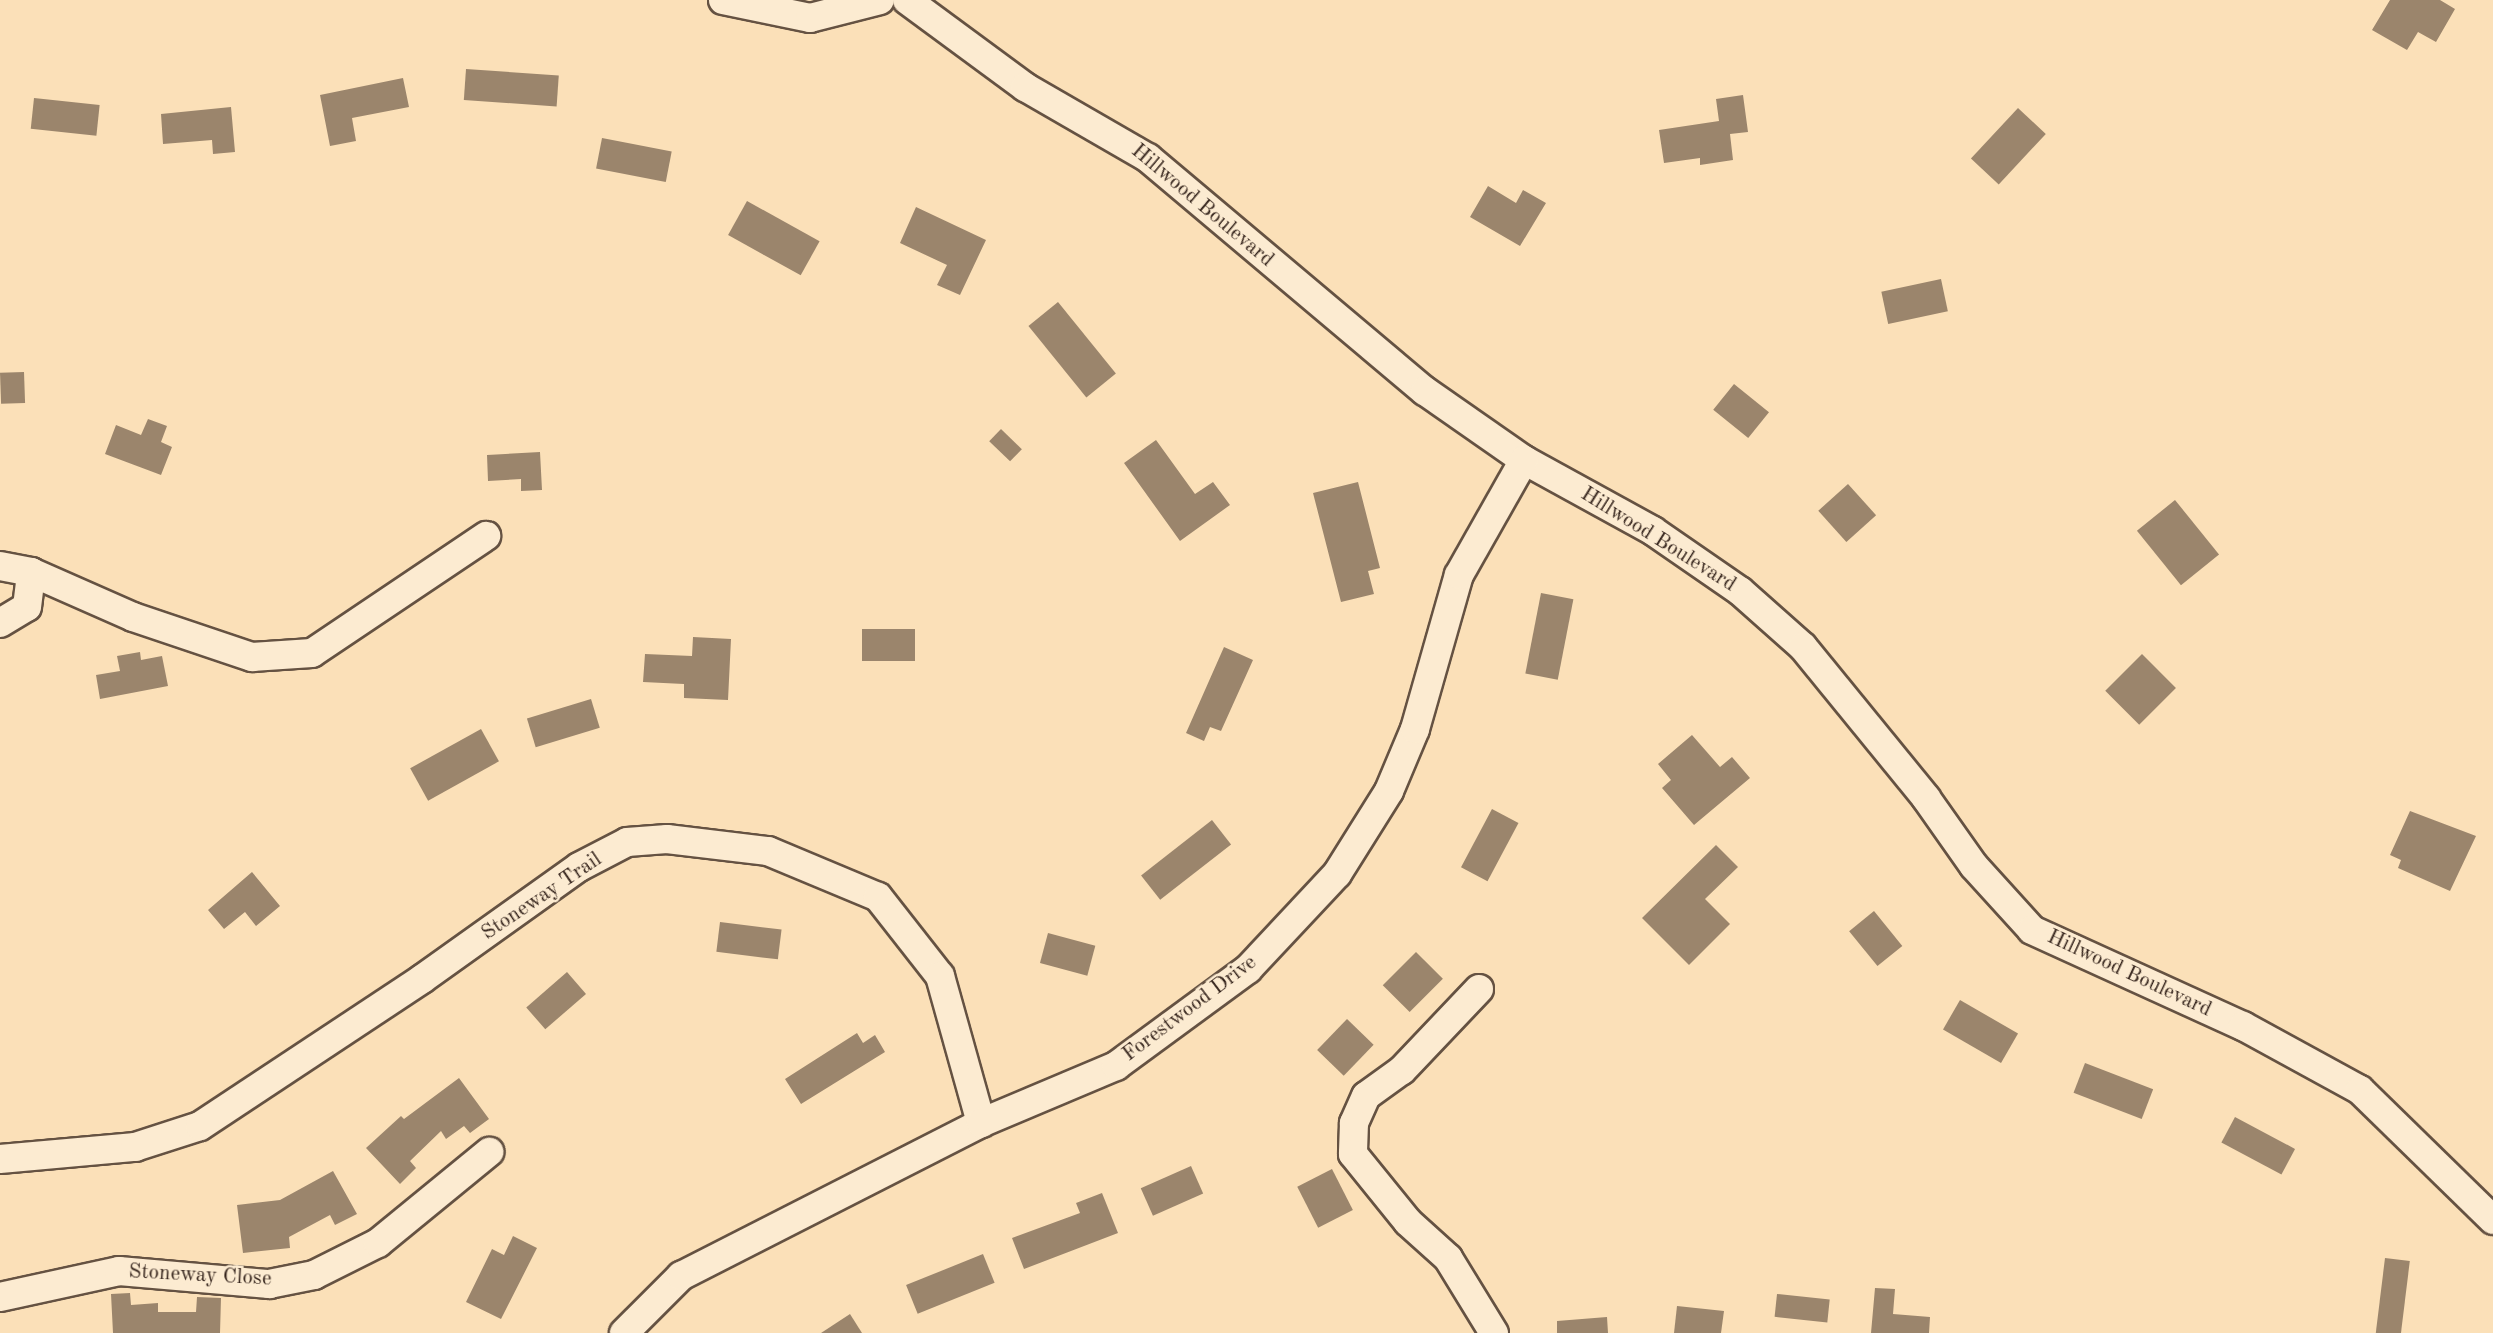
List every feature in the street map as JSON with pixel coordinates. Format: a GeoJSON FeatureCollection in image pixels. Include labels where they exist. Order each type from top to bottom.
{"type":"FeatureCollection","features":[{"type":"Feature","properties":{"kind":"street"},"geometry":{"type":"LineString","coordinates":[[723,0],[810,18],[852,11],[880,0]]}},
{"type":"Feature","properties":{"kind":"street","name":"Hillwood Boulevard"},"geometry":{"type":"LineString","coordinates":[[907,0],[1025,87],[1148,159],[1353,335],[1524,460],[1653,531],[1740,591],[1785,630],[1926,798],[1974,866],[2032,930],[2243,1026],[2360,1090],[2493,1220]]}},
{"type":"Feature","properties":{"kind":"street","name":"Forestwood Drive"},"geometry":{"type":"LineString","coordinates":[[624,1333],[681,1276],[981,1123],[1116,1066],[1248,969],[1337,874],[1389,791],[1415,729],[1459,575],[1524,460]]}},
{"type":"Feature","properties":{"kind":"street"},"geometry":{"type":"LineString","coordinates":[[0,566],[31,572],[133,617],[252,657],[312,653],[486,536]]}},
{"type":"Feature","properties":{"kind":"street"},"geometry":{"type":"LineString","coordinates":[[0,623],[27,607],[31,572]]}},
{"type":"Feature","properties":{"kind":"street","name":"Stoneway Trail"},"geometry":{"type":"LineString","coordinates":[[0,1159],[135,1147],[200,1126],[422,979],[579,867],[627,842],[667,839],[768,851],[878,897],[940,976],[981,1123]]}},
{"type":"Feature","properties":{"kind":"street"},"geometry":{"type":"LineString","coordinates":[[1479,989],[1402,1070],[1366,1096],[1354,1123],[1353,1154],[1408,1222],[1448,1258],[1494,1333]]}},
{"type":"Feature","properties":{"kind":"street","name":"Stoneway Close"},"geometry":{"type":"LineString","coordinates":[[0,1297],[118,1271],[269,1284],[314,1275],[379,1243],[489,1152]]}},
{"type":"Feature","properties":{"kind":"building"},"geometry":{"type":"Polygon","coordinates":[[[2390,0],[2440,0],[2455,9],[2436,42],[2418,32],[2407,50],[2372,30],[2390,0]]]}},
{"type":"Feature","properties":{"kind":"building"},"geometry":{"type":"Polygon","coordinates":[[[466,69],[559,75],[557,106],[464,100],[466,69]]]}},
{"type":"Feature","properties":{"kind":"building"},"geometry":{"type":"Polygon","coordinates":[[[403,78],[409,107],[352,118],[356,141],[330,146],[320,95],[403,78]]]}},
{"type":"Feature","properties":{"kind":"building"},"geometry":{"type":"Polygon","coordinates":[[[1743,95],[1748,132],[1730,134],[1733,160],[1700,165],[1700,158],[1664,163],[1659,130],[1719,121],[1716,99],[1743,95]]]}},
{"type":"Feature","properties":{"kind":"building"},"geometry":{"type":"Polygon","coordinates":[[[34,98],[100,105],[96,136],[31,129],[34,98]]]}},
{"type":"Feature","properties":{"kind":"building"},"geometry":{"type":"Polygon","coordinates":[[[231,107],[235,152],[213,154],[212,140],[163,144],[161,114],[231,107]]]}},
{"type":"Feature","properties":{"kind":"building"},"geometry":{"type":"Polygon","coordinates":[[[2018,108],[2046,134],[1999,184],[1971,158],[2018,108]]]}},
{"type":"Feature","properties":{"kind":"building"},"geometry":{"type":"Polygon","coordinates":[[[602,138],[672,152],[666,182],[596,168],[602,138]]]}},
{"type":"Feature","properties":{"kind":"building"},"geometry":{"type":"Polygon","coordinates":[[[1488,186],[1516,203],[1523,190],[1546,203],[1520,246],[1470,217],[1488,186]]]}},
{"type":"Feature","properties":{"kind":"building"},"geometry":{"type":"Polygon","coordinates":[[[747,201],[820,241],[801,275],[728,235],[747,201]]]}},
{"type":"Feature","properties":{"kind":"building"},"geometry":{"type":"Polygon","coordinates":[[[916,207],[986,240],[960,295],[937,285],[947,265],[900,243],[916,207]]]}},
{"type":"Feature","properties":{"kind":"building"},"geometry":{"type":"Polygon","coordinates":[[[1941,279],[1948,311],[1888,324],[1881,292],[1941,279]]]}},
{"type":"Feature","properties":{"kind":"building"},"geometry":{"type":"Polygon","coordinates":[[[1058,302],[1116,373],[1086,397],[1028,326],[1058,302]]]}},
{"type":"Feature","properties":{"kind":"building"},"geometry":{"type":"Polygon","coordinates":[[[24,372],[25,403],[1,404],[0,373],[24,372]]]}},
{"type":"Feature","properties":{"kind":"building"},"geometry":{"type":"Polygon","coordinates":[[[1734,384],[1769,412],[1748,438],[1713,410],[1734,384]]]}},
{"type":"Feature","properties":{"kind":"building"},"geometry":{"type":"Polygon","coordinates":[[[148,419],[167,426],[161,442],[172,447],[161,475],[105,454],[116,425],[141,435],[148,419]]]}},
{"type":"Feature","properties":{"kind":"building"},"geometry":{"type":"Polygon","coordinates":[[[1001,429],[1022,449],[1010,461],[989,441],[1001,429]]]}},
{"type":"Feature","properties":{"kind":"building"},"geometry":{"type":"Polygon","coordinates":[[[1156,440],[1195,494],[1213,482],[1230,505],[1180,541],[1124,463],[1156,440]]]}},
{"type":"Feature","properties":{"kind":"building"},"geometry":{"type":"Polygon","coordinates":[[[540,452],[542,490],[521,491],[521,479],[488,481],[487,455],[540,452]]]}},
{"type":"Feature","properties":{"kind":"building"},"geometry":{"type":"Polygon","coordinates":[[[1358,482],[1380,568],[1368,571],[1374,594],[1341,602],[1313,493],[1358,482]]]}},
{"type":"Feature","properties":{"kind":"building"},"geometry":{"type":"Polygon","coordinates":[[[1848,484],[1876,515],[1846,542],[1818,511],[1848,484]]]}},
{"type":"Feature","properties":{"kind":"building"},"geometry":{"type":"Polygon","coordinates":[[[2175,500],[2219,554],[2181,585],[2137,531],[2175,500]]]}},
{"type":"Feature","properties":{"kind":"building"},"geometry":{"type":"Polygon","coordinates":[[[1541,593],[1573,599],[1558,680],[1525,673],[1541,593]]]}},
{"type":"Feature","properties":{"kind":"building"},"geometry":{"type":"Polygon","coordinates":[[[862,629],[915,629],[915,661],[862,661],[862,629]]]}},
{"type":"Feature","properties":{"kind":"building"},"geometry":{"type":"Polygon","coordinates":[[[693,637],[731,639],[728,700],[684,698],[684,684],[643,682],[645,654],[692,656],[693,637]]]}},
{"type":"Feature","properties":{"kind":"building"},"geometry":{"type":"Polygon","coordinates":[[[1224,647],[1253,660],[1221,731],[1210,727],[1204,741],[1186,733],[1224,647]]]}},
{"type":"Feature","properties":{"kind":"building"},"geometry":{"type":"Polygon","coordinates":[[[140,652],[141,660],[162,656],[168,686],[100,699],[96,675],[120,671],[117,656],[140,652]]]}},
{"type":"Feature","properties":{"kind":"building"},"geometry":{"type":"Polygon","coordinates":[[[2142,654],[2176,688],[2139,725],[2105,691],[2142,654]]]}},
{"type":"Feature","properties":{"kind":"building"},"geometry":{"type":"Polygon","coordinates":[[[591,699],[600,728],[536,747],[527,719],[591,699]]]}},
{"type":"Feature","properties":{"kind":"building"},"geometry":{"type":"Polygon","coordinates":[[[481,729],[499,761],[428,801],[410,768],[481,729]]]}},
{"type":"Feature","properties":{"kind":"building"},"geometry":{"type":"Polygon","coordinates":[[[1692,735],[1720,767],[1732,757],[1750,778],[1694,825],[1662,788],[1671,780],[1658,764],[1692,735]]]}},
{"type":"Feature","properties":{"kind":"building"},"geometry":{"type":"Polygon","coordinates":[[[1492,809],[1518,823],[1488,881],[1461,867],[1492,809]]]}},
{"type":"Feature","properties":{"kind":"building"},"geometry":{"type":"Polygon","coordinates":[[[2410,811],[2476,836],[2450,891],[2398,868],[2401,860],[2390,855],[2410,811]]]}},
{"type":"Feature","properties":{"kind":"building"},"geometry":{"type":"Polygon","coordinates":[[[1212,820],[1231,844],[1160,900],[1141,875],[1212,820]]]}},
{"type":"Feature","properties":{"kind":"building"},"geometry":{"type":"Polygon","coordinates":[[[1716,845],[1738,867],[1705,899],[1730,924],[1689,965],[1642,918],[1716,845]]]}},
{"type":"Feature","properties":{"kind":"building"},"geometry":{"type":"Polygon","coordinates":[[[252,872],[280,906],[256,926],[245,912],[224,929],[208,910],[252,872]]]}},
{"type":"Feature","properties":{"kind":"building"},"geometry":{"type":"Polygon","coordinates":[[[1874,911],[1902,946],[1877,966],[1849,931],[1874,911]]]}},
{"type":"Feature","properties":{"kind":"building"},"geometry":{"type":"Polygon","coordinates":[[[720,922],[782,930],[778,959],[716,952],[720,922]]]}},
{"type":"Feature","properties":{"kind":"building"},"geometry":{"type":"Polygon","coordinates":[[[1048,933],[1095,946],[1087,976],[1040,963],[1048,933]]]}},
{"type":"Feature","properties":{"kind":"building"},"geometry":{"type":"Polygon","coordinates":[[[1416,952],[1443,979],[1410,1012],[1383,985],[1416,952]]]}},
{"type":"Feature","properties":{"kind":"building"},"geometry":{"type":"Polygon","coordinates":[[[567,972],[586,994],[545,1029],[526,1007],[567,972]]]}},
{"type":"Feature","properties":{"kind":"building"},"geometry":{"type":"Polygon","coordinates":[[[1960,1000],[2018,1034],[2001,1063],[1943,1029],[1960,1000]]]}},
{"type":"Feature","properties":{"kind":"building"},"geometry":{"type":"Polygon","coordinates":[[[1347,1019],[1374,1045],[1344,1076],[1317,1050],[1347,1019]]]}},
{"type":"Feature","properties":{"kind":"building"},"geometry":{"type":"Polygon","coordinates":[[[857,1033],[863,1043],[875,1035],[885,1052],[801,1104],[785,1079],[857,1033]]]}},
{"type":"Feature","properties":{"kind":"building"},"geometry":{"type":"Polygon","coordinates":[[[2085,1063],[2153,1089],[2142,1119],[2074,1093],[2085,1063]]]}},
{"type":"Feature","properties":{"kind":"building"},"geometry":{"type":"Polygon","coordinates":[[[459,1078],[489,1119],[470,1133],[464,1126],[446,1139],[441,1131],[410,1161],[416,1168],[400,1184],[366,1148],[401,1116],[404,1119],[459,1078]]]}},
{"type":"Feature","properties":{"kind":"building"},"geometry":{"type":"Polygon","coordinates":[[[2235,1117],[2295,1149],[2281,1175],[2221,1143],[2235,1117]]]}},
{"type":"Feature","properties":{"kind":"building"},"geometry":{"type":"Polygon","coordinates":[[[1191,1166],[1203,1193],[1153,1216],[1141,1188],[1191,1166]]]}},
{"type":"Feature","properties":{"kind":"building"},"geometry":{"type":"Polygon","coordinates":[[[1332,1169],[1353,1210],[1318,1228],[1297,1187],[1332,1169]]]}},
{"type":"Feature","properties":{"kind":"building"},"geometry":{"type":"Polygon","coordinates":[[[333,1171],[357,1214],[335,1225],[330,1215],[289,1237],[290,1248],[243,1253],[237,1205],[280,1200],[333,1171]]]}},
{"type":"Feature","properties":{"kind":"building"},"geometry":{"type":"Polygon","coordinates":[[[1102,1193],[1118,1233],[1024,1269],[1012,1238],[1080,1213],[1076,1203],[1102,1193]]]}},
{"type":"Feature","properties":{"kind":"building"},"geometry":{"type":"Polygon","coordinates":[[[513,1236],[537,1248],[501,1319],[466,1302],[492,1249],[504,1255],[513,1236]]]}},
{"type":"Feature","properties":{"kind":"building"},"geometry":{"type":"Polygon","coordinates":[[[983,1254],[995,1283],[918,1314],[906,1285],[983,1254]]]}},
{"type":"Feature","properties":{"kind":"building"},"geometry":{"type":"Polygon","coordinates":[[[2385,1258],[2410,1261],[2401,1333],[2376,1333],[2385,1258]]]}},
{"type":"Feature","properties":{"kind":"building"},"geometry":{"type":"Polygon","coordinates":[[[1875,1288],[1895,1289],[1893,1314],[1930,1317],[1929,1333],[1871,1333],[1875,1288]]]}},
{"type":"Feature","properties":{"kind":"building"},"geometry":{"type":"Polygon","coordinates":[[[130,1293],[131,1305],[158,1303],[158,1312],[196,1312],[197,1297],[221,1298],[220,1333],[113,1333],[111,1294],[130,1293]]]}},
{"type":"Feature","properties":{"kind":"building"},"geometry":{"type":"Polygon","coordinates":[[[1777,1294],[1830,1300],[1827,1322],[1775,1317],[1777,1294]]]}},
{"type":"Feature","properties":{"kind":"building"},"geometry":{"type":"Polygon","coordinates":[[[1677,1306],[1724,1311],[1721,1333],[1674,1333],[1677,1306]]]}},
{"type":"Feature","properties":{"kind":"building"},"geometry":{"type":"Polygon","coordinates":[[[850,1314],[862,1333],[821,1333],[850,1314]]]}},
{"type":"Feature","properties":{"kind":"building"},"geometry":{"type":"Polygon","coordinates":[[[1607,1317],[1608,1333],[1557,1333],[1557,1321],[1607,1317]]]}}]}
